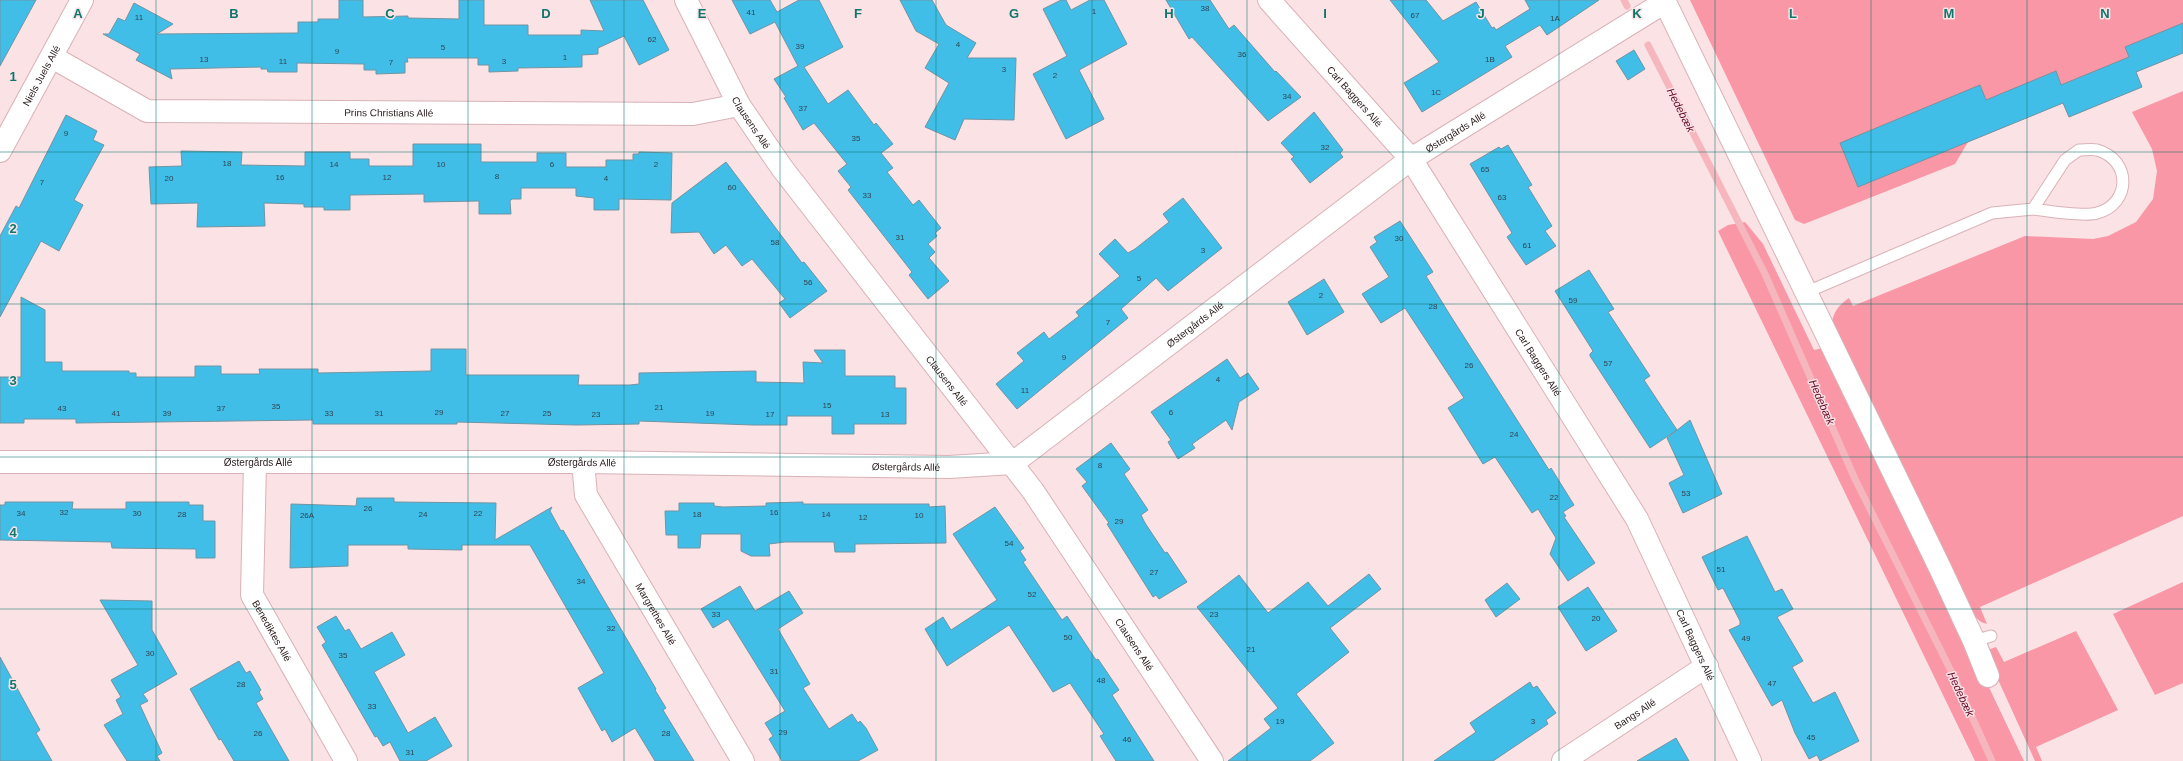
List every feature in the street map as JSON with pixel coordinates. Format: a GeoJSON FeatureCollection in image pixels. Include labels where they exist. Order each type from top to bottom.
{"type":"FeatureCollection","features":[{"type":"Feature","properties":{"kind":"street","name":"Niels Juels Allé"},"geometry":{"type":"LineString","coordinates":[[0,151],[82,0]]}},
{"type":"Feature","properties":{"kind":"street","name":"Clausens Allé"},"geometry":{"type":"LineString","coordinates":[[686,0],[739,105],[782,168],[1012,462],[1212,761]]}},
{"type":"Feature","properties":{"kind":"street","name":"Carl Baggers Allé"},"geometry":{"type":"LineString","coordinates":[[1269,0],[1411,159],[1637,519],[1707,666],[1750,761]]}},
{"type":"Feature","properties":{"kind":"street","name":"Østergårds Allé"},"geometry":{"type":"LineString","coordinates":[[0,462],[583,462],[949,467],[1012,462],[1411,159],[1664,1]]}},
{"type":"Feature","properties":{"kind":"street"},"geometry":{"type":"LineString","coordinates":[[1664,1],[1807,292],[1983,639],[1988,676]]}},
{"type":"Feature","properties":{"kind":"street","name":"Prins Christians Allé"},"geometry":{"type":"LineString","coordinates":[[52,57],[147,111],[693,114],[739,105]]}},
{"type":"Feature","properties":{"kind":"street","name":"Margrethes Allé"},"geometry":{"type":"LineString","coordinates":[[583,462],[586,495],[743,761]]}},
{"type":"Feature","properties":{"kind":"street","name":"Benediktes Allé"},"geometry":{"type":"LineString","coordinates":[[254,463],[252,595],[346,761]]}},
{"type":"Feature","properties":{"kind":"street","name":"Bangs Allé"},"geometry":{"type":"LineString","coordinates":[[1563,761],[1707,666]]}},
{"type":"Feature","properties":{"kind":"lane"},"geometry":{"type":"LineString","coordinates":[[1807,292],[1992,213],[2033,209],[2095,214],[2111,208],[2121,194],[2123,179],[2120,168],[2109,155],[2096,150],[2079,150],[2065,160],[2033,209]]}},
{"type":"Feature","properties":{"kind":"shaded area"},"geometry":{"type":"Polygon","coordinates":[[[1690,0],[2183,0],[2183,53],[2136,72],[2142,87],[2069,117],[2063,103],[1968,142],[1955,164],[1804,224],[1795,220],[1690,0]]]}},
{"type":"Feature","properties":{"kind":"shaded area"},"geometry":{"type":"Polygon","coordinates":[[[2183,91],[2183,516],[1980,607],[1987,624],[1981,622],[1974,616],[1832,321],[1833,317],[1838,308],[1849,298],[1853,306],[2025,236],[2093,239],[2108,236],[2136,222],[2153,199],[2157,171],[2152,149],[2132,112],[2183,91]]]}},
{"type":"Feature","properties":{"kind":"shaded area"},"geometry":{"type":"Polygon","coordinates":[[[1745,222],[1763,244],[1814,350],[1827,347],[2024,761],[1975,761],[1718,231],[1728,225],[1745,222]]]}},
{"type":"Feature","properties":{"kind":"shaded area"},"geometry":{"type":"Polygon","coordinates":[[[2183,582],[2183,683],[2155,695],[2113,614],[2183,582]]]}},
{"type":"Feature","properties":{"kind":"shaded area"},"geometry":{"type":"Polygon","coordinates":[[[2076,631],[2118,710],[2036,747],[2042,761],[2035,761],[1985,651],[1996,647],[2004,662],[2076,631]]]}},
{"type":"Feature","properties":{"kind":"building"},"geometry":{"type":"Polygon","coordinates":[[[0,0],[36,0],[0,66],[0,0]]]}},
{"type":"Feature","properties":{"kind":"building"},"geometry":{"type":"Polygon","coordinates":[[[339,0],[363,0],[363,17],[408,16],[408,18],[459,19],[459,0],[484,0],[484,25],[528,25],[528,35],[581,35],[581,30],[604,31],[590,0],[643,0],[669,50],[639,65],[624,36],[598,48],[598,54],[582,55],[582,67],[518,68],[518,71],[489,72],[489,65],[478,65],[478,58],[407,58],[408,62],[405,62],[405,73],[376,74],[376,70],[364,70],[364,64],[297,63],[297,72],[268,72],[267,69],[261,69],[261,67],[170,69],[172,79],[136,60],[140,54],[103,34],[109,34],[118,18],[125,21],[134,3],[173,24],[157,34],[298,33],[298,22],[318,22],[318,19],[339,19],[339,0]]]}},
{"type":"Feature","properties":{"kind":"building"},"geometry":{"type":"Polygon","coordinates":[[[732,0],[770,0],[777,12],[799,0],[819,0],[843,47],[804,67],[828,104],[848,90],[874,125],[876,123],[893,144],[881,153],[893,168],[887,172],[913,205],[919,200],[941,228],[935,233],[937,236],[928,244],[935,252],[929,258],[949,281],[928,299],[909,275],[912,272],[848,190],[851,187],[838,171],[847,164],[814,123],[803,130],[784,98],[786,97],[774,79],[798,66],[775,22],[750,34],[732,0]]]}},
{"type":"Feature","properties":{"kind":"building"},"geometry":{"type":"Polygon","coordinates":[[[900,0],[932,0],[946,25],[976,43],[967,58],[1016,58],[1014,120],[964,119],[955,140],[925,127],[949,83],[925,68],[939,44],[916,31],[900,0]]]}},
{"type":"Feature","properties":{"kind":"building"},"geometry":{"type":"Polygon","coordinates":[[[1061,0],[1066,0],[1071,10],[1090,0],[1104,0],[1127,44],[1079,70],[1104,119],[1066,139],[1033,74],[1067,56],[1043,9],[1061,0]]]}},
{"type":"Feature","properties":{"kind":"building"},"geometry":{"type":"Polygon","coordinates":[[[1166,0],[1210,0],[1229,29],[1234,25],[1275,72],[1276,71],[1301,97],[1268,121],[1192,37],[1189,39],[1166,0]]]}},
{"type":"Feature","properties":{"kind":"building"},"geometry":{"type":"Polygon","coordinates":[[[1390,0],[1426,0],[1443,21],[1476,2],[1492,28],[1494,27],[1496,30],[1530,9],[1525,0],[1599,0],[1547,35],[1540,25],[1505,46],[1512,57],[1422,112],[1404,83],[1439,62],[1390,0]]]}},
{"type":"Feature","properties":{"kind":"building"},"geometry":{"type":"Polygon","coordinates":[[[2183,23],[2183,53],[2136,72],[2142,87],[2069,117],[2063,103],[1858,187],[1840,143],[1980,85],[1986,100],[2056,71],[2061,85],[2129,57],[2125,47],[2183,23]]]}},
{"type":"Feature","properties":{"kind":"building"},"geometry":{"type":"Polygon","coordinates":[[[1634,50],[1645,69],[1628,80],[1616,61],[1634,50]]]}},
{"type":"Feature","properties":{"kind":"building"},"geometry":{"type":"Polygon","coordinates":[[[1314,112],[1343,150],[1340,153],[1343,157],[1310,183],[1291,159],[1294,157],[1281,143],[1314,112]]]}},
{"type":"Feature","properties":{"kind":"building"},"geometry":{"type":"Polygon","coordinates":[[[66,115],[97,131],[93,140],[104,145],[74,200],[83,205],[59,251],[41,241],[0,317],[0,236],[16,206],[19,208],[66,115]]]}},
{"type":"Feature","properties":{"kind":"building"},"geometry":{"type":"Polygon","coordinates":[[[413,144],[481,144],[481,162],[537,162],[537,153],[566,153],[566,167],[606,167],[606,160],[633,160],[633,154],[639,154],[639,152],[672,153],[671,200],[619,199],[619,210],[594,210],[594,198],[576,196],[576,188],[521,188],[521,199],[512,199],[510,201],[511,214],[479,214],[479,201],[424,202],[424,194],[350,195],[350,210],[324,210],[324,207],[304,207],[304,204],[264,203],[265,226],[197,227],[198,203],[151,204],[149,167],[182,166],[181,151],[242,152],[241,165],[305,166],[305,152],[350,152],[350,159],[369,159],[369,166],[413,166],[413,144]]]}},
{"type":"Feature","properties":{"kind":"building"},"geometry":{"type":"Polygon","coordinates":[[[1508,145],[1532,185],[1528,187],[1552,226],[1545,231],[1556,246],[1526,265],[1507,237],[1512,233],[1470,164],[1499,147],[1501,149],[1508,145]]]}},
{"type":"Feature","properties":{"kind":"building"},"geometry":{"type":"Polygon","coordinates":[[[726,162],[802,263],[804,262],[827,291],[790,318],[779,303],[785,299],[752,259],[742,266],[726,245],[714,254],[699,232],[671,233],[672,203],[726,162]]]}},
{"type":"Feature","properties":{"kind":"building"},"geometry":{"type":"Polygon","coordinates":[[[1183,198],[1222,248],[1168,291],[1156,278],[1121,309],[1128,318],[1017,409],[996,384],[1024,361],[1017,353],[1044,332],[1049,339],[1079,316],[1076,312],[1120,276],[1099,254],[1115,239],[1128,253],[1135,249],[1169,222],[1163,214],[1183,198]]]}},
{"type":"Feature","properties":{"kind":"building"},"geometry":{"type":"Polygon","coordinates":[[[1400,221],[1433,272],[1426,276],[1549,470],[1551,468],[1574,505],[1563,512],[1566,516],[1564,517],[1595,563],[1568,581],[1550,554],[1556,538],[1538,509],[1532,513],[1495,457],[1483,464],[1448,408],[1464,398],[1405,308],[1381,323],[1362,294],[1389,277],[1370,247],[1377,242],[1374,237],[1400,221]]]}},
{"type":"Feature","properties":{"kind":"building"},"geometry":{"type":"Polygon","coordinates":[[[1589,270],[1614,309],[1608,312],[1650,376],[1644,380],[1677,430],[1650,448],[1590,356],[1593,351],[1555,291],[1589,270]]]}},
{"type":"Feature","properties":{"kind":"building"},"geometry":{"type":"Polygon","coordinates":[[[1324,279],[1344,312],[1307,335],[1288,302],[1324,279]]]}},
{"type":"Feature","properties":{"kind":"building"},"geometry":{"type":"Polygon","coordinates":[[[21,297],[45,310],[45,362],[62,362],[62,371],[129,371],[129,373],[136,373],[136,377],[195,377],[195,366],[221,366],[221,374],[260,374],[259,369],[318,369],[318,373],[431,371],[431,349],[466,349],[466,375],[579,375],[578,385],[630,385],[639,384],[639,373],[756,371],[756,382],[804,383],[803,362],[823,363],[814,350],[845,350],[845,376],[895,376],[895,388],[906,388],[906,424],[854,424],[854,434],[832,434],[832,416],[787,416],[787,425],[639,421],[639,424],[576,425],[457,422],[457,424],[313,424],[313,420],[76,423],[76,419],[24,419],[24,423],[0,423],[0,377],[21,377],[21,297]]]}},
{"type":"Feature","properties":{"kind":"building"},"geometry":{"type":"Polygon","coordinates":[[[1227,359],[1240,378],[1248,373],[1259,389],[1239,402],[1232,430],[1226,420],[1192,444],[1195,448],[1178,459],[1168,442],[1171,440],[1151,412],[1227,359]]]}},
{"type":"Feature","properties":{"kind":"building"},"geometry":{"type":"Polygon","coordinates":[[[1690,420],[1722,494],[1683,513],[1669,483],[1684,475],[1667,438],[1690,420]]]}},
{"type":"Feature","properties":{"kind":"building"},"geometry":{"type":"Polygon","coordinates":[[[1111,443],[1130,469],[1124,474],[1148,510],[1141,515],[1145,523],[1187,582],[1159,599],[1156,595],[1153,597],[1107,524],[1109,523],[1082,486],[1087,482],[1076,469],[1111,443]]]}},
{"type":"Feature","properties":{"kind":"building"},"geometry":{"type":"Polygon","coordinates":[[[357,498],[394,498],[394,502],[496,503],[495,540],[552,507],[550,511],[561,531],[563,530],[656,689],[655,690],[666,708],[663,710],[694,761],[655,761],[635,728],[612,742],[605,729],[602,731],[578,688],[604,673],[530,545],[462,545],[462,550],[408,549],[408,545],[348,545],[348,566],[290,568],[291,504],[356,506],[357,498]]]}},
{"type":"Feature","properties":{"kind":"building"},"geometry":{"type":"Polygon","coordinates":[[[5,502],[73,502],[72,509],[126,509],[126,502],[189,502],[189,505],[203,505],[203,521],[215,521],[215,558],[196,558],[196,549],[112,548],[111,542],[0,540],[0,505],[5,505],[5,502]]]}},
{"type":"Feature","properties":{"kind":"building"},"geometry":{"type":"Polygon","coordinates":[[[803,502],[803,504],[929,504],[929,507],[945,506],[946,543],[855,544],[855,552],[835,552],[834,542],[785,542],[769,544],[770,556],[751,556],[741,551],[741,534],[701,534],[700,548],[678,548],[678,535],[666,535],[665,511],[679,511],[679,503],[714,503],[714,506],[723,507],[766,506],[766,503],[803,502]]]}},
{"type":"Feature","properties":{"kind":"building"},"geometry":{"type":"Polygon","coordinates":[[[995,507],[1024,548],[1020,551],[1026,560],[1023,562],[1062,620],[1067,616],[1096,660],[1098,659],[1119,690],[1112,695],[1154,761],[1116,761],[1100,736],[1104,734],[1070,683],[1053,692],[1009,625],[947,666],[925,629],[943,617],[951,630],[997,600],[953,534],[995,507]]]}},
{"type":"Feature","properties":{"kind":"building"},"geometry":{"type":"Polygon","coordinates":[[[1747,536],[1775,592],[1782,589],[1793,609],[1777,617],[1803,661],[1792,667],[1813,703],[1835,692],[1859,741],[1820,761],[1817,755],[1809,759],[1795,733],[1782,700],[1772,706],[1729,630],[1740,625],[1740,621],[1723,588],[1718,590],[1702,557],[1747,536]]]}},
{"type":"Feature","properties":{"kind":"building"},"geometry":{"type":"Polygon","coordinates":[[[1369,574],[1381,589],[1330,628],[1349,652],[1296,694],[1334,743],[1310,761],[1228,761],[1271,728],[1264,719],[1278,708],[1197,607],[1239,575],[1268,613],[1308,582],[1328,606],[1369,574]]]}},
{"type":"Feature","properties":{"kind":"building"},"geometry":{"type":"Polygon","coordinates":[[[1507,583],[1520,599],[1496,617],[1485,600],[1507,583]]]}},
{"type":"Feature","properties":{"kind":"building"},"geometry":{"type":"Polygon","coordinates":[[[740,586],[755,611],[789,591],[803,613],[778,629],[810,684],[803,688],[829,729],[852,714],[858,723],[860,721],[866,728],[878,750],[858,761],[782,761],[769,739],[773,736],[765,723],[785,711],[728,619],[713,628],[701,609],[740,586]]]}},
{"type":"Feature","properties":{"kind":"building"},"geometry":{"type":"Polygon","coordinates":[[[1588,587],[1617,631],[1586,651],[1558,607],[1588,587]]]}},
{"type":"Feature","properties":{"kind":"building"},"geometry":{"type":"Polygon","coordinates":[[[100,600],[152,601],[152,630],[177,674],[143,694],[148,701],[140,705],[162,753],[157,756],[160,761],[127,761],[104,725],[123,714],[116,700],[121,697],[111,680],[138,665],[100,600]]]}},
{"type":"Feature","properties":{"kind":"building"},"geometry":{"type":"Polygon","coordinates":[[[336,616],[345,631],[349,629],[361,649],[392,632],[405,655],[374,672],[408,733],[435,717],[452,746],[426,761],[400,761],[390,742],[383,746],[377,736],[375,737],[322,645],[326,642],[317,627],[336,616]]]}},
{"type":"Feature","properties":{"kind":"building"},"geometry":{"type":"Polygon","coordinates":[[[0,657],[40,730],[36,733],[52,761],[0,761],[0,657]]]}},
{"type":"Feature","properties":{"kind":"building"},"geometry":{"type":"Polygon","coordinates":[[[239,661],[246,673],[250,671],[261,690],[259,692],[263,699],[256,703],[289,761],[234,761],[221,739],[219,740],[190,689],[239,661]]]}},
{"type":"Feature","properties":{"kind":"building"},"geometry":{"type":"Polygon","coordinates":[[[1530,682],[1533,688],[1537,686],[1556,713],[1546,720],[1548,724],[1493,761],[1434,761],[1476,732],[1470,723],[1530,682]]]}},
{"type":"Feature","properties":{"kind":"building"},"geometry":{"type":"Polygon","coordinates":[[[1676,738],[1689,761],[1637,761],[1676,738]]]}},
{"type":"Feature","properties":{"kind":"waterway","name":"Hedebæk"},"geometry":{"type":"LineString","coordinates":[[1624,0],[1627,6]]}},
{"type":"Feature","properties":{"kind":"waterway","name":"Hedebæk"},"geometry":{"type":"LineString","coordinates":[[1648,45],[1765,274],[1855,479],[1954,677],[1992,761]]}}]}
